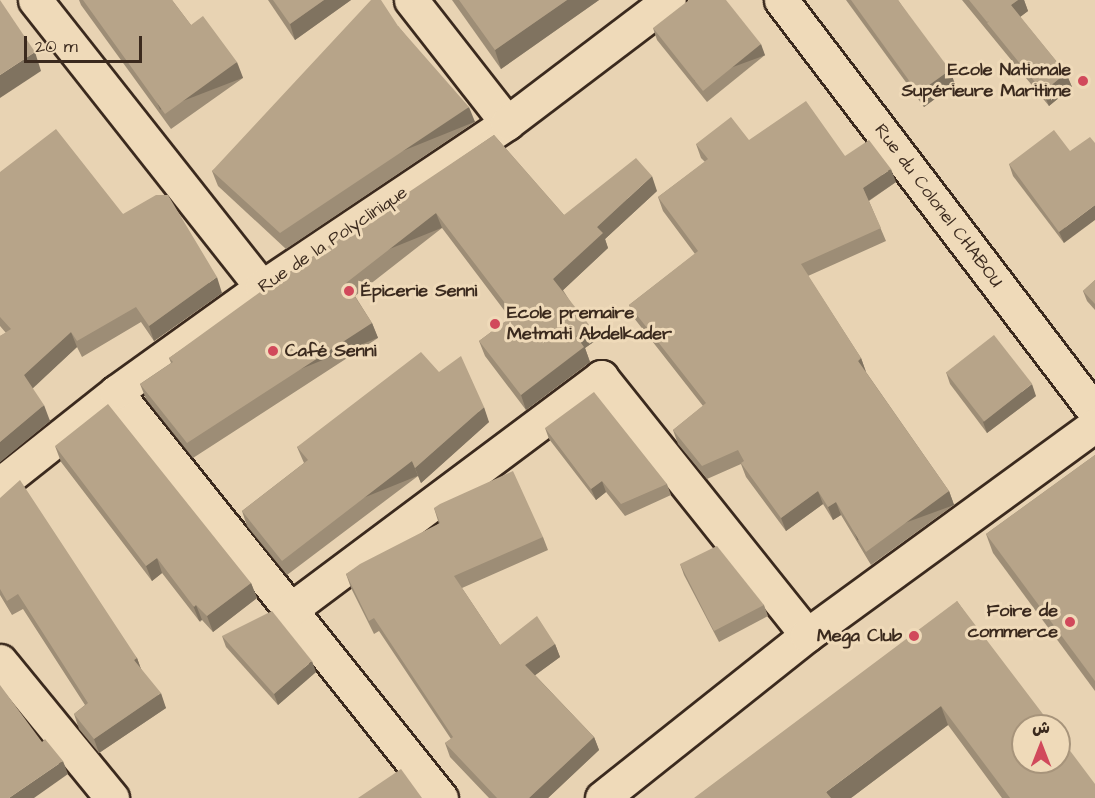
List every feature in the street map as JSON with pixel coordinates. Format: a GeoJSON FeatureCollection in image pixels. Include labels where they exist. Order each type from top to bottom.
{"type":"FeatureCollection","features":[{"type":"Feature","properties":{"kind":"street"},"geometry":{"type":"LineString","coordinates":[[35,0],[262,287]]}},
{"type":"Feature","properties":{"kind":"street"},"geometry":{"type":"LineString","coordinates":[[411,0],[507,123]]}},
{"type":"Feature","properties":{"kind":"street","name":"Rue de la Polyclinique"},"geometry":{"type":"LineString","coordinates":[[0,484],[116,392],[262,287],[507,123],[669,0]]}},
{"type":"Feature","properties":{"kind":"street","name":"Rue du Colonel CHABOU"},"geometry":{"type":"LineString","coordinates":[[781,0],[1095,412]]}},
{"type":"Feature","properties":{"kind":"street"},"geometry":{"type":"LineString","coordinates":[[290,610],[602,377],[807,635]]}},
{"type":"Feature","properties":{"kind":"street"},"geometry":{"type":"LineString","coordinates":[[116,392],[441,798]]}},
{"type":"Feature","properties":{"kind":"street"},"geometry":{"type":"LineString","coordinates":[[602,798],[807,635],[1095,425]]}},
{"type":"Feature","properties":{"kind":"street"},"geometry":{"type":"LineString","coordinates":[[0,661],[112,798]]}},
{"type":"Feature","properties":{"kind":"building"},"geometry":{"type":"Polygon","coordinates":[[[0,0],[35,52],[0,75],[0,0]]]}},
{"type":"Feature","properties":{"kind":"building"},"geometry":{"type":"Polygon","coordinates":[[[83,0],[172,0],[191,25],[203,16],[237,62],[165,114],[83,0]]]}},
{"type":"Feature","properties":{"kind":"building"},"geometry":{"type":"Polygon","coordinates":[[[273,0],[324,0],[290,24],[273,0]]]}},
{"type":"Feature","properties":{"kind":"building"},"geometry":{"type":"Polygon","coordinates":[[[371,0],[381,0],[398,26],[469,107],[280,233],[212,171],[371,0]]]}},
{"type":"Feature","properties":{"kind":"building"},"geometry":{"type":"Polygon","coordinates":[[[459,0],[567,0],[495,50],[459,0]]]}},
{"type":"Feature","properties":{"kind":"building"},"geometry":{"type":"Polygon","coordinates":[[[689,0],[726,0],[761,44],[703,91],[653,28],[689,0]]]}},
{"type":"Feature","properties":{"kind":"building"},"geometry":{"type":"Polygon","coordinates":[[[851,0],[898,0],[950,70],[918,93],[851,0]]]}},
{"type":"Feature","properties":{"kind":"building"},"geometry":{"type":"Polygon","coordinates":[[[969,0],[1018,0],[1011,5],[1066,73],[1043,92],[987,23],[989,21],[987,22],[969,0]]]}},
{"type":"Feature","properties":{"kind":"building"},"geometry":{"type":"Polygon","coordinates":[[[806,101],[845,156],[869,140],[891,169],[863,188],[881,228],[801,264],[861,358],[858,361],[949,491],[866,552],[836,502],[828,507],[818,491],[781,518],[741,463],[744,461],[738,450],[702,466],[673,430],[706,403],[629,305],[698,251],[658,197],[708,159],[696,144],[731,117],[749,140],[806,101]]]}},
{"type":"Feature","properties":{"kind":"building"},"geometry":{"type":"Polygon","coordinates":[[[56,129],[123,214],[156,195],[168,195],[217,277],[149,326],[136,307],[77,341],[71,332],[24,375],[44,405],[0,442],[0,336],[11,329],[0,317],[0,172],[56,129]]]}},
{"type":"Feature","properties":{"kind":"building"},"geometry":{"type":"Polygon","coordinates":[[[1054,130],[1070,151],[1090,137],[1095,143],[1095,205],[1059,232],[1009,164],[1054,130]]]}},
{"type":"Feature","properties":{"kind":"building"},"geometry":{"type":"Polygon","coordinates":[[[494,135],[564,215],[636,158],[652,176],[597,227],[603,233],[553,279],[590,326],[576,336],[584,347],[521,395],[479,341],[514,315],[436,213],[346,283],[372,323],[187,443],[140,384],[173,362],[169,358],[267,287],[494,135]]]}},
{"type":"Feature","properties":{"kind":"building"},"geometry":{"type":"Polygon","coordinates":[[[1095,280],[1095,304],[1083,291],[1095,280]]]}},
{"type":"Feature","properties":{"kind":"building"},"geometry":{"type":"Polygon","coordinates":[[[994,335],[1032,384],[984,421],[946,373],[994,335]]]}},
{"type":"Feature","properties":{"kind":"building"},"geometry":{"type":"Polygon","coordinates":[[[421,352],[439,372],[461,356],[484,407],[415,468],[412,461],[282,561],[242,511],[308,460],[297,447],[421,352]]]}},
{"type":"Feature","properties":{"kind":"building"},"geometry":{"type":"Polygon","coordinates":[[[594,392],[667,484],[621,504],[602,481],[591,489],[545,428],[594,392]]]}},
{"type":"Feature","properties":{"kind":"building"},"geometry":{"type":"Polygon","coordinates":[[[108,404],[251,583],[207,616],[196,605],[194,607],[157,558],[146,566],[55,446],[108,404]]]}},
{"type":"Feature","properties":{"kind":"building","name":"Foire de commerce"},"geometry":{"type":"Polygon","coordinates":[[[1095,455],[1095,681],[986,534],[1095,455]]]}},
{"type":"Feature","properties":{"kind":"building"},"geometry":{"type":"Polygon","coordinates":[[[513,471],[543,537],[454,576],[500,645],[537,616],[555,644],[525,665],[594,737],[529,798],[497,798],[445,743],[453,737],[374,618],[369,621],[346,574],[360,564],[440,523],[434,508],[440,504],[513,471]]]}},
{"type":"Feature","properties":{"kind":"building"},"geometry":{"type":"Polygon","coordinates":[[[20,480],[137,658],[134,660],[161,693],[94,739],[74,714],[88,703],[18,594],[7,601],[0,589],[0,498],[20,480]]]}},
{"type":"Feature","properties":{"kind":"building"},"geometry":{"type":"Polygon","coordinates":[[[717,546],[764,605],[714,631],[680,564],[717,546]]]}},
{"type":"Feature","properties":{"kind":"building"},"geometry":{"type":"Polygon","coordinates":[[[957,601],[1043,714],[1011,714],[1011,774],[1071,774],[1071,752],[1095,784],[1095,798],[1010,798],[941,706],[826,792],[831,798],[694,798],[957,601]]]}},
{"type":"Feature","properties":{"kind":"building"},"geometry":{"type":"Polygon","coordinates":[[[272,611],[312,661],[274,694],[222,636],[272,611]]]}},
{"type":"Feature","properties":{"kind":"building"},"geometry":{"type":"Polygon","coordinates":[[[0,685],[42,742],[45,739],[63,761],[9,798],[0,798],[0,685]]]}},
{"type":"Feature","properties":{"kind":"building"},"geometry":{"type":"Polygon","coordinates":[[[401,769],[422,798],[358,798],[401,769]]]}},
{"type":"Feature","properties":{"kind":"place","name":"Ecole Nationale Supérieure Maritime"},"geometry":{"type":"Point","coordinates":[1083,81]}},
{"type":"Feature","properties":{"kind":"place","name":"Épicerie Senni"},"geometry":{"type":"Point","coordinates":[349,291]}},
{"type":"Feature","properties":{"kind":"place","name":"Ecole premaire Metmati Abdelkader"},"geometry":{"type":"Point","coordinates":[495,324]}},
{"type":"Feature","properties":{"kind":"place","name":"Café Senni"},"geometry":{"type":"Point","coordinates":[273,351]}},
{"type":"Feature","properties":{"kind":"place","name":"Foire de commerce"},"geometry":{"type":"Point","coordinates":[1070,622]}},
{"type":"Feature","properties":{"kind":"place","name":"Mega Club"},"geometry":{"type":"Point","coordinates":[914,636]}}]}
